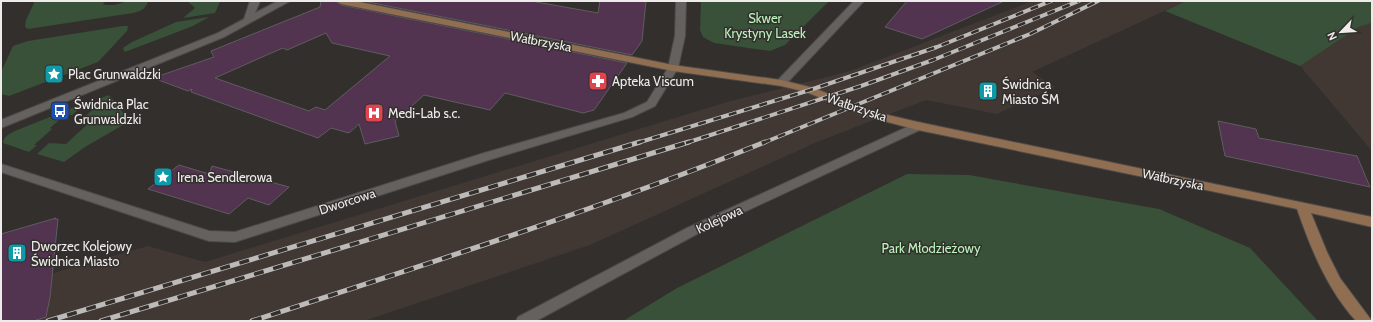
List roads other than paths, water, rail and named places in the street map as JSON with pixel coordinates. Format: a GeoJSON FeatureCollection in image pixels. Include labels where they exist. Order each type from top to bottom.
{"type":"FeatureCollection","features":[{"type":"Feature","properties":{"kind":"main road","name":"Wałbrzyska"},"geometry":{"type":"LineString","coordinates":[[341,1],[672,68],[781,83],[810,90],[868,114],[918,126],[1372,222]]}},
{"type":"Feature","properties":{"kind":"main road"},"geometry":{"type":"LineString","coordinates":[[1302,206],[1316,245],[1327,269],[1353,309],[1365,321]]}},
{"type":"Feature","properties":{"kind":"street"},"geometry":{"type":"LineString","coordinates":[[248,20],[255,1]]}},
{"type":"Feature","properties":{"kind":"street"},"geometry":{"type":"LineString","coordinates":[[1,124],[221,35],[285,1]]}},
{"type":"Feature","properties":{"kind":"street","name":"Dworcowa"},"geometry":{"type":"LineString","coordinates":[[1,168],[209,236],[235,237],[434,173],[628,115],[651,104],[672,68],[680,36],[681,1]]}},
{"type":"Feature","properties":{"kind":"street"},"geometry":{"type":"LineString","coordinates":[[781,83],[858,1]]}},
{"type":"Feature","properties":{"kind":"street","name":"Kolejowa"},"geometry":{"type":"LineString","coordinates":[[523,321],[692,231],[918,126]]}},
{"type":"Feature","properties":{"kind":"railway"},"geometry":{"type":"LineString","coordinates":[[637,143],[810,90],[937,47],[1051,1]]}},
{"type":"Feature","properties":{"kind":"railway"},"geometry":{"type":"LineString","coordinates":[[686,143],[861,86],[933,60],[1079,1]]}},
{"type":"Feature","properties":{"kind":"railway"},"geometry":{"type":"LineString","coordinates":[[763,143],[1030,34],[1098,1]]}},
{"type":"Feature","properties":{"kind":"railway"},"geometry":{"type":"LineString","coordinates":[[48,321],[640,142]]}},
{"type":"Feature","properties":{"kind":"railway"},"geometry":{"type":"LineString","coordinates":[[101,321],[689,142]]}},
{"type":"Feature","properties":{"kind":"railway"},"geometry":{"type":"LineString","coordinates":[[252,321],[446,258],[574,214],[765,142]]}},
{"type":"Feature","properties":{"kind":"place","name":"Plac Grunwaldzki"},"geometry":{"type":"Point","coordinates":[54,74]}},
{"type":"Feature","properties":{"kind":"place","name":"Apteka Viscum"},"geometry":{"type":"Point","coordinates":[598,81]}},
{"type":"Feature","properties":{"kind":"place","name":"Świdnica Miasto ŚM"},"geometry":{"type":"Point","coordinates":[988,91]}},
{"type":"Feature","properties":{"kind":"place","name":"Świdnica Plac Grunwaldzki"},"geometry":{"type":"Point","coordinates":[60,111]}},
{"type":"Feature","properties":{"kind":"place","name":"Medi-Lab s.c."},"geometry":{"type":"Point","coordinates":[374,113]}},
{"type":"Feature","properties":{"kind":"place","name":"Irena Sendlerowa"},"geometry":{"type":"Point","coordinates":[163,177]}},
{"type":"Feature","properties":{"kind":"place","name":"Dworzec Kolejowy Świdnica Miasto"},"geometry":{"type":"Point","coordinates":[17,253]}},
{"type":"Feature","properties":{"kind":"park label","name":"Skwer Krystyny Lasek"},"geometry":{"type":"Point","coordinates":[765,26]}},
{"type":"Feature","properties":{"kind":"park label","name":"Park Młodzieżowy"},"geometry":{"type":"Point","coordinates":[931,248]}}]}
